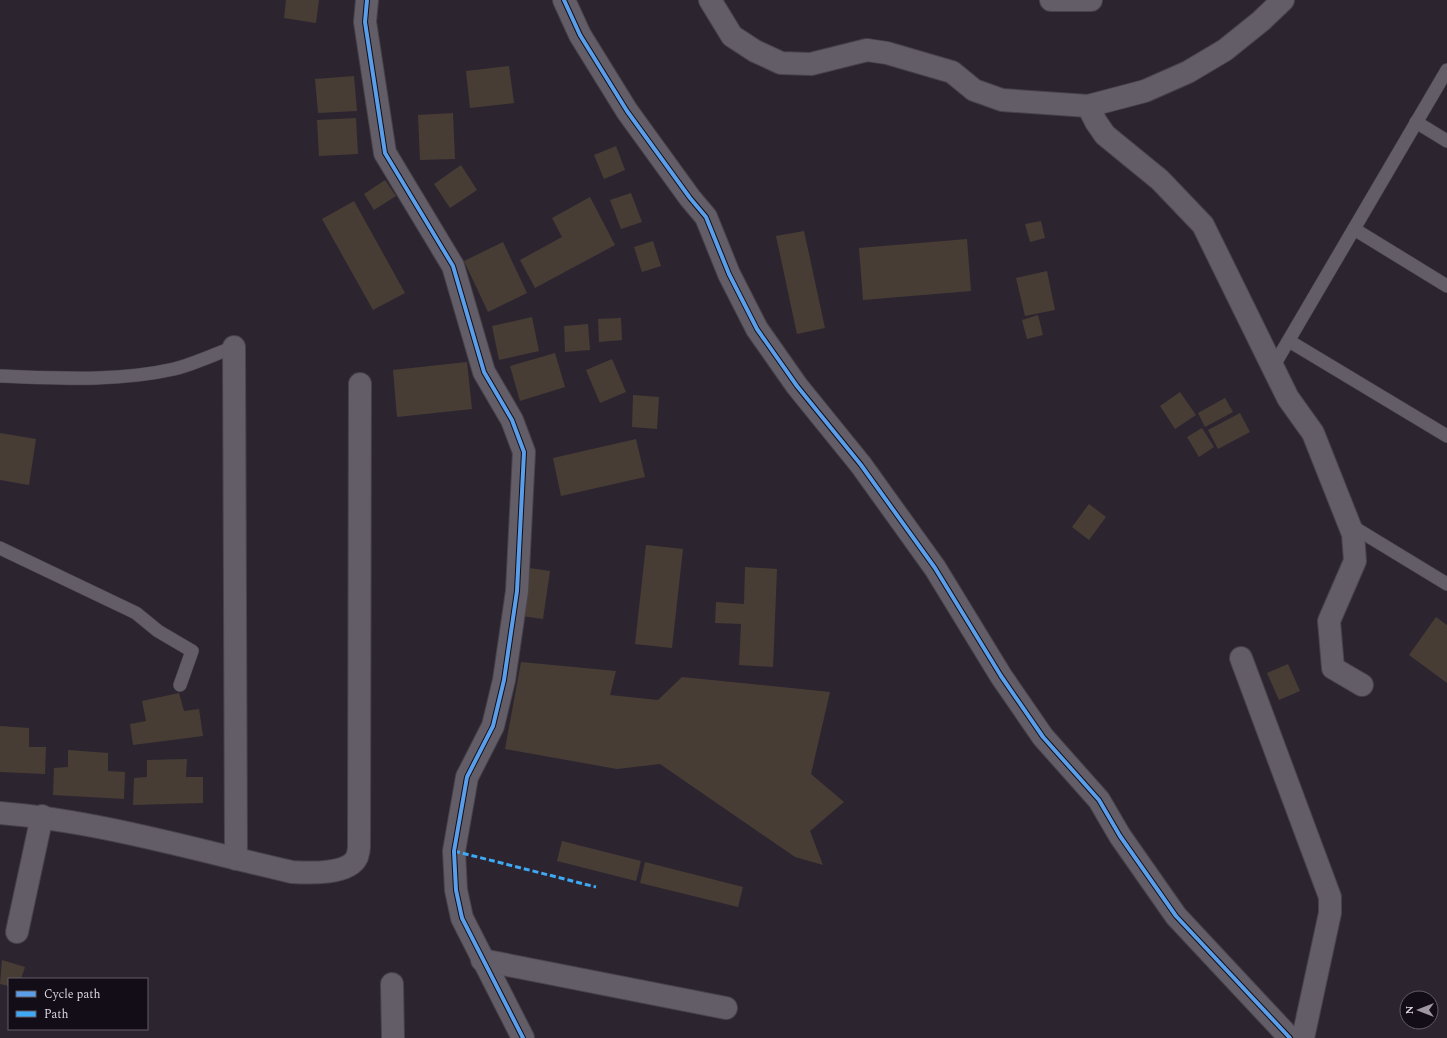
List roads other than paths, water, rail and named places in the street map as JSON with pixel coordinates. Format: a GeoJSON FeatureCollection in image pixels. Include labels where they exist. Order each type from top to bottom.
{"type":"FeatureCollection","features":[{"type":"Feature","properties":{"kind":"street"},"geometry":{"type":"LineString","coordinates":[[367,0],[365,22],[385,153],[453,266],[484,372],[512,420],[524,452],[517,591],[504,680],[493,726],[467,777],[454,851],[456,890],[462,918],[482,960],[523,1038]]}},
{"type":"Feature","properties":{"kind":"street"},"geometry":{"type":"LineString","coordinates":[[564,0],[580,35],[627,111],[690,198],[706,217],[729,274],[757,329],[792,380],[861,465],[935,568],[997,669],[1043,737],[1099,800],[1120,836],[1176,916],[1290,1038]]}},
{"type":"Feature","properties":{"kind":"street"},"geometry":{"type":"LineString","coordinates":[[710,0],[732,36],[755,51],[781,63],[812,64],[867,50],[887,53],[952,72],[974,90],[1002,100],[1088,106],[1144,91],[1188,72],[1225,50],[1283,0]]}},
{"type":"Feature","properties":{"kind":"street"},"geometry":{"type":"LineString","coordinates":[[1051,0],[1091,0]]}},
{"type":"Feature","properties":{"kind":"street"},"geometry":{"type":"LineString","coordinates":[[1088,106],[1105,135],[1160,180],[1202,225],[1288,398],[1313,433],[1353,534],[1355,560],[1329,622],[1333,668],[1362,685]]}},
{"type":"Feature","properties":{"kind":"street"},"geometry":{"type":"LineString","coordinates":[[234,347],[236,859]]}},
{"type":"Feature","properties":{"kind":"street"},"geometry":{"type":"LineString","coordinates":[[0,813],[42,816],[98,827],[292,872],[313,873],[334,870],[350,865],[357,857],[359,847],[360,384]]}},
{"type":"Feature","properties":{"kind":"street"},"geometry":{"type":"LineString","coordinates":[[1241,658],[1330,897],[1330,913],[1303,1038]]}},
{"type":"Feature","properties":{"kind":"street"},"geometry":{"type":"LineString","coordinates":[[17,932],[42,816]]}},
{"type":"Feature","properties":{"kind":"street"},"geometry":{"type":"LineString","coordinates":[[482,960],[726,1008]]}},
{"type":"Feature","properties":{"kind":"street"},"geometry":{"type":"LineString","coordinates":[[392,984],[393,1038]]}},
{"type":"Feature","properties":{"kind":"lane"},"geometry":{"type":"LineString","coordinates":[[1273,367],[1447,70]]}},
{"type":"Feature","properties":{"kind":"lane"},"geometry":{"type":"LineString","coordinates":[[1416,122],[1447,141]]}},
{"type":"Feature","properties":{"kind":"lane"},"geometry":{"type":"LineString","coordinates":[[1354,230],[1447,286]]}},
{"type":"Feature","properties":{"kind":"lane"},"geometry":{"type":"LineString","coordinates":[[1289,340],[1447,436]]}},
{"type":"Feature","properties":{"kind":"lane"},"geometry":{"type":"LineString","coordinates":[[0,376],[68,378],[117,377],[174,369],[234,347]]}},
{"type":"Feature","properties":{"kind":"lane"},"geometry":{"type":"LineString","coordinates":[[1349,524],[1447,584]]}},
{"type":"Feature","properties":{"kind":"lane"},"geometry":{"type":"LineString","coordinates":[[0,548],[136,613],[158,631],[192,651],[180,685]]}}]}
